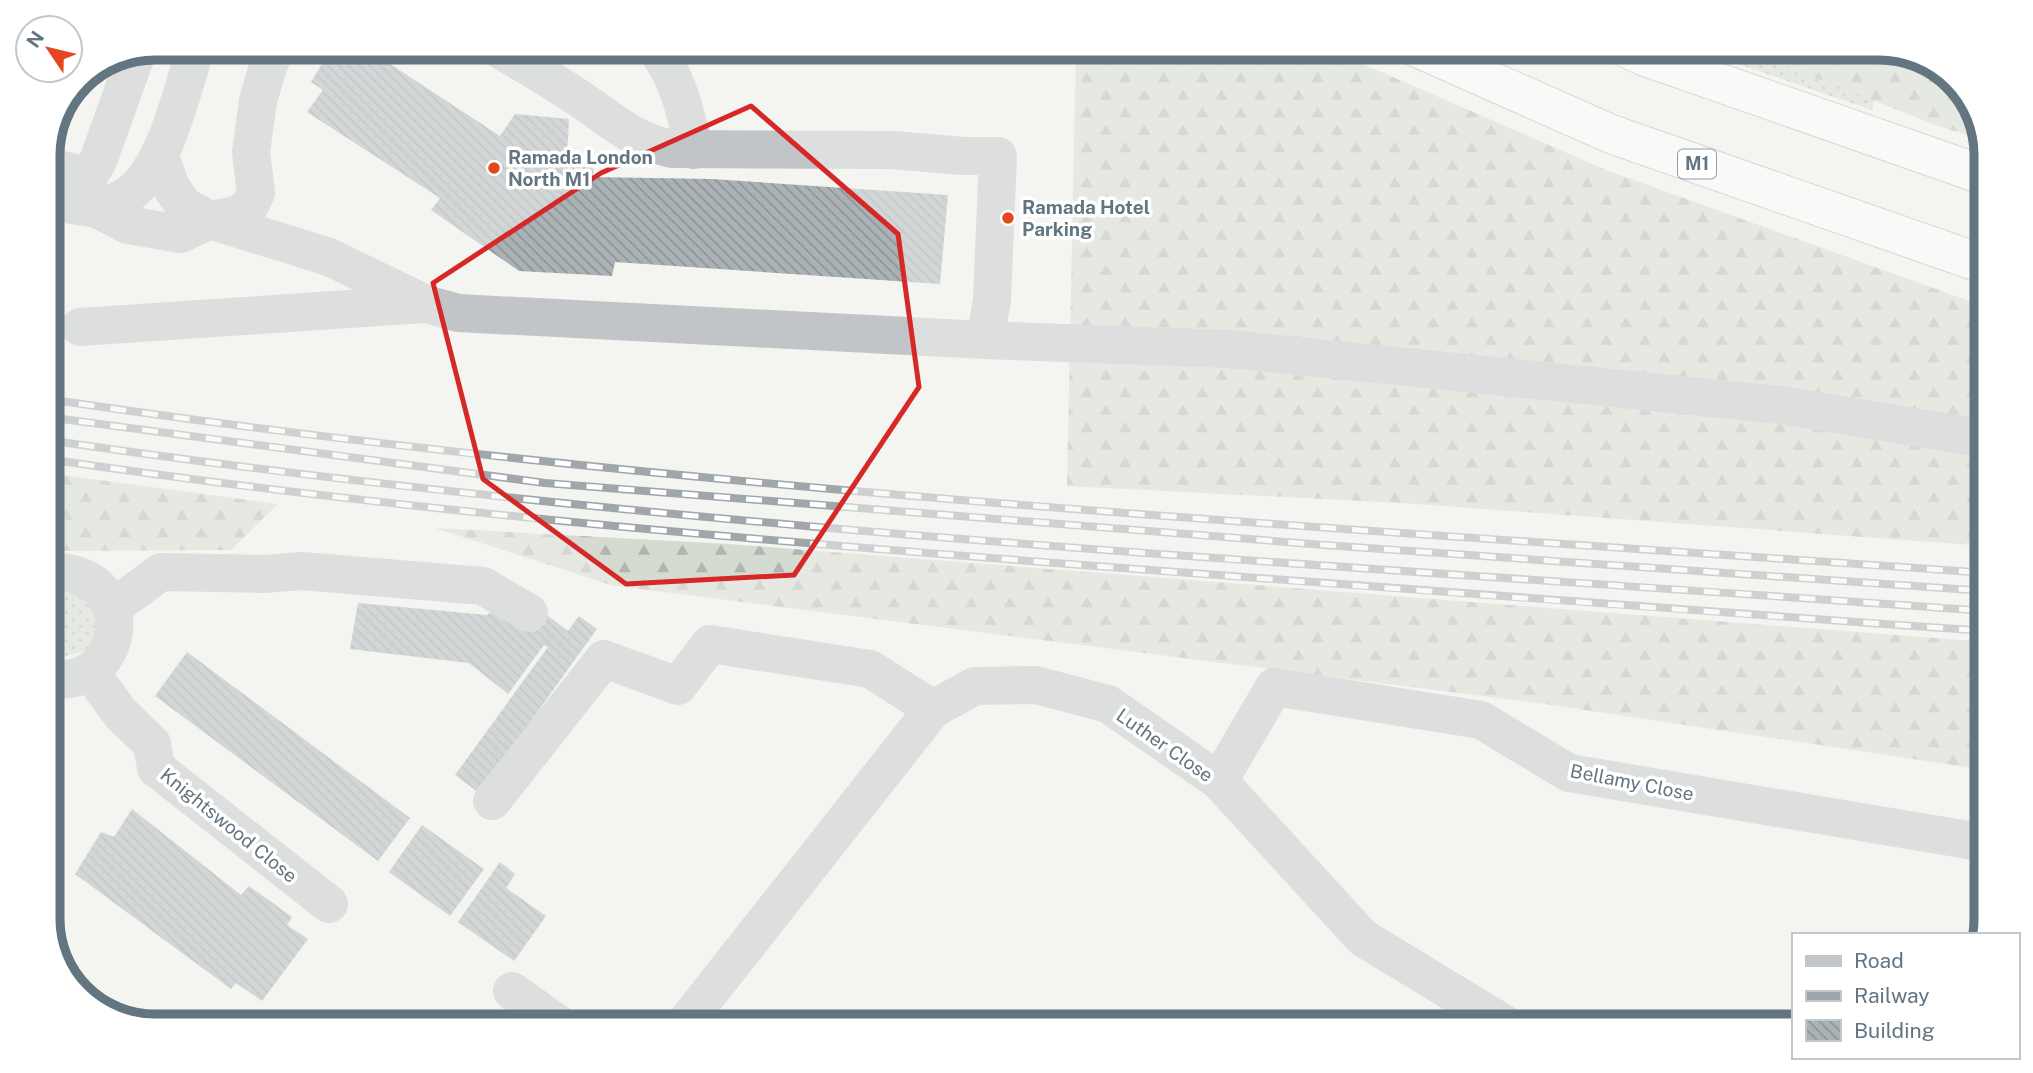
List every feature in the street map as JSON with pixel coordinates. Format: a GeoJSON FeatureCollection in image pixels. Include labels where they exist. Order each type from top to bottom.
{"type":"FeatureCollection","features":[{"type":"Feature","properties":{"kind":"highway","name":"M1"},"geometry":{"type":"LineString","coordinates":[[1442,59],[1611,134],[1973,261]]}},
{"type":"Feature","properties":{"kind":"highway"},"geometry":{"type":"LineString","coordinates":[[1652,59],[1973,171]]}},
{"type":"Feature","properties":{"kind":"street"},"geometry":{"type":"LineString","coordinates":[[97,209],[133,192],[160,156],[192,59]]}},
{"type":"Feature","properties":{"kind":"street"},"geometry":{"type":"LineString","coordinates":[[60,203],[97,209],[128,225],[181,234],[210,220],[236,215],[249,207],[256,192],[251,152],[252,132],[271,59]]}},
{"type":"Feature","properties":{"kind":"street"},"geometry":{"type":"LineString","coordinates":[[515,59],[574,94],[634,137],[649,144],[672,149],[892,150],[998,156],[992,300],[985,340]]}},
{"type":"Feature","properties":{"kind":"street"},"geometry":{"type":"LineString","coordinates":[[663,59],[677,88],[694,150]]}},
{"type":"Feature","properties":{"kind":"street"},"geometry":{"type":"LineString","coordinates":[[60,169],[90,174],[98,161],[134,62]]}},
{"type":"Feature","properties":{"kind":"street"},"geometry":{"type":"LineString","coordinates":[[160,156],[171,187],[184,206],[210,220],[329,257],[426,304],[458,313],[985,340],[1230,349],[1780,405],[1973,437]]}},
{"type":"Feature","properties":{"kind":"street"},"geometry":{"type":"LineString","coordinates":[[80,327],[426,304]]}},
{"type":"Feature","properties":{"kind":"street"},"geometry":{"type":"LineString","coordinates":[[112,608],[161,572],[264,574],[302,571],[483,586],[529,613]]}},
{"type":"Feature","properties":{"kind":"street"},"geometry":{"type":"LineString","coordinates":[[60,574],[72,573],[89,580],[103,592],[112,608],[115,626],[112,644],[104,659],[90,672],[60,680]]}},
{"type":"Feature","properties":{"kind":"street"},"geometry":{"type":"LineString","coordinates":[[492,801],[604,659],[678,686],[710,644],[870,669],[933,709]]}},
{"type":"Feature","properties":{"kind":"street","name":"Knightswood Close"},"geometry":{"type":"LineString","coordinates":[[90,672],[121,715],[152,744],[156,768],[329,904]]}},
{"type":"Feature","properties":{"kind":"street","name":"Luther Close"},"geometry":{"type":"LineString","coordinates":[[692,1014],[933,709],[975,686],[1036,685],[1108,704],[1219,781],[1363,938],[1488,1014]]}},
{"type":"Feature","properties":{"kind":"street","name":"Bellamy Close"},"geometry":{"type":"LineString","coordinates":[[1219,781],[1273,687],[1481,720],[1569,773],[1974,841]]}},
{"type":"Feature","properties":{"kind":"street"},"geometry":{"type":"LineString","coordinates":[[512,991],[544,1014]]}},
{"type":"Feature","properties":{"kind":"highlighted area"},"geometry":{"type":"Polygon","coordinates":[[[751,106],[898,234],[919,387],[794,575],[626,584],[483,479],[433,283],[601,173],[751,106]]]}},
{"type":"Feature","properties":{"kind":"green space"},"geometry":{"type":"Polygon","coordinates":[[[1076,59],[1352,59],[1606,170],[1973,302],[1974,545],[1402,503],[1067,486],[1076,59]]]}},
{"type":"Feature","properties":{"kind":"green space"},"geometry":{"type":"Polygon","coordinates":[[[1724,59],[1883,59],[1872,110],[1724,59]]]}},
{"type":"Feature","properties":{"kind":"green space"},"geometry":{"type":"Polygon","coordinates":[[[1768,59],[1878,59],[1920,69],[1950,92],[1964,113],[1972,136],[1941,127],[1768,59]]]}},
{"type":"Feature","properties":{"kind":"green space"},"geometry":{"type":"Polygon","coordinates":[[[60,475],[278,504],[231,550],[60,551],[60,475]]]}},
{"type":"Feature","properties":{"kind":"green space"},"geometry":{"type":"Polygon","coordinates":[[[435,528],[729,544],[1974,641],[1974,768],[1545,704],[611,585],[435,528]]]}},
{"type":"Feature","properties":{"kind":"green space"},"geometry":{"type":"Polygon","coordinates":[[[67,592],[87,598],[101,625],[86,651],[66,656],[60,653],[60,595],[67,592]]]}},
{"type":"Feature","properties":{"kind":"building","name":"Ramada London North M1"},"geometry":{"type":"Polygon","coordinates":[[[325,59],[335,59],[342,64],[345,59],[382,59],[500,136],[515,114],[569,119],[567,159],[594,160],[593,177],[712,179],[948,195],[940,284],[615,262],[612,276],[519,271],[431,210],[440,198],[307,112],[323,90],[311,82],[325,59]]]}},
{"type":"Feature","properties":{"kind":"building"},"geometry":{"type":"Polygon","coordinates":[[[358,603],[487,615],[497,607],[539,609],[568,631],[579,616],[597,629],[479,793],[455,775],[548,647],[544,645],[508,694],[469,663],[350,649],[358,603]]]}},
{"type":"Feature","properties":{"kind":"building"},"geometry":{"type":"Polygon","coordinates":[[[187,652],[410,818],[378,861],[155,696],[187,652]]]}},
{"type":"Feature","properties":{"kind":"building"},"geometry":{"type":"Polygon","coordinates":[[[132,809],[241,895],[249,886],[292,917],[287,925],[308,939],[262,1001],[236,983],[231,989],[75,874],[101,832],[114,837],[132,809]]]}},
{"type":"Feature","properties":{"kind":"building"},"geometry":{"type":"Polygon","coordinates":[[[422,825],[484,869],[450,916],[389,872],[422,825]]]}},
{"type":"Feature","properties":{"kind":"building"},"geometry":{"type":"Polygon","coordinates":[[[500,862],[515,874],[506,888],[546,916],[514,961],[458,922],[500,862]]]}},
{"type":"Feature","properties":{"kind":"railway"},"geometry":{"type":"LineString","coordinates":[[60,401],[288,432],[772,484],[1257,523],[1974,572]]}},
{"type":"Feature","properties":{"kind":"railway"},"geometry":{"type":"LineString","coordinates":[[60,419],[545,483],[1324,545],[1974,590]]}},
{"type":"Feature","properties":{"kind":"railway"},"geometry":{"type":"LineString","coordinates":[[60,442],[530,500],[772,523],[1258,561],[1974,610]]}},
{"type":"Feature","properties":{"kind":"railway"},"geometry":{"type":"LineString","coordinates":[[60,461],[302,493],[685,533],[1974,630]]}},
{"type":"Feature","properties":{"kind":"place","name":"Ramada London North M1"},"geometry":{"type":"Point","coordinates":[494,168]}},
{"type":"Feature","properties":{"kind":"place","name":"Ramada Hotel Parking"},"geometry":{"type":"Point","coordinates":[1008,218]}}]}
